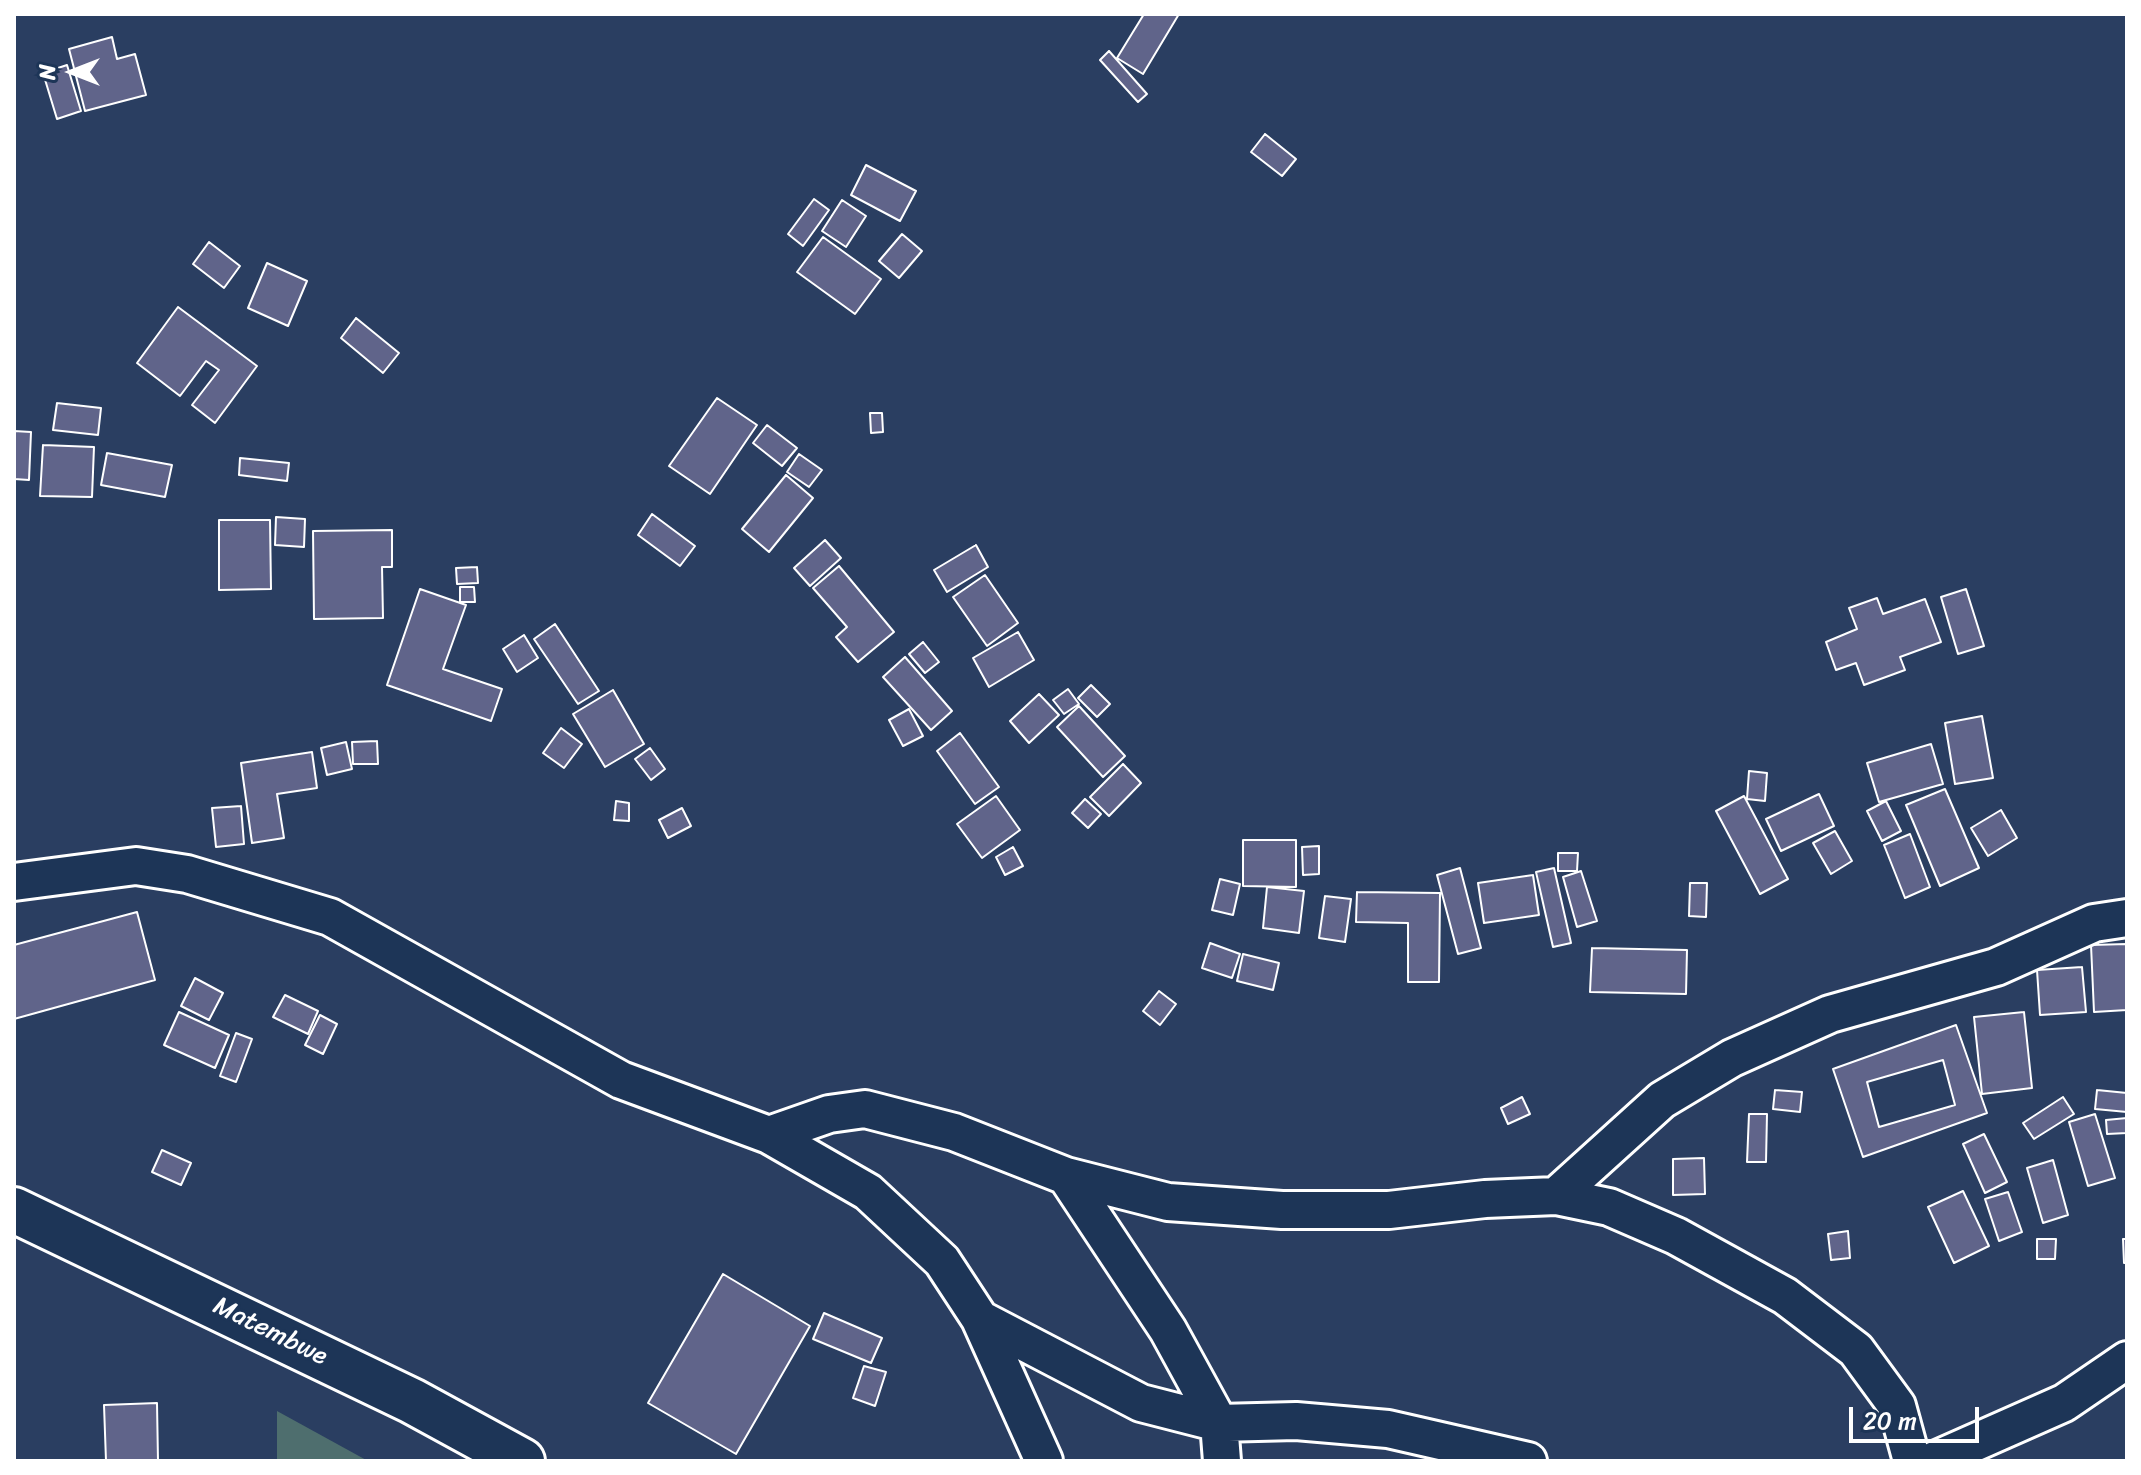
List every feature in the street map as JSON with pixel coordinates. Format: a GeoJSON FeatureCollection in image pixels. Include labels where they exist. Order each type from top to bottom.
{"type":"FeatureCollection","features":[{"type":"Feature","properties":{"kind":"main road","name":"Matembwe"},"geometry":{"type":"LineString","coordinates":[[14,1210],[412,1401],[522,1461]]}},
{"type":"Feature","properties":{"kind":"street"},"geometry":{"type":"LineString","coordinates":[[14,882],[136,866],[187,874],[330,917],[621,1080],[769,1135],[868,1192],[942,1261],[980,1319],[1044,1461]]}},
{"type":"Feature","properties":{"kind":"street"},"geometry":{"type":"LineString","coordinates":[[1556,1196],[1662,1100],[1732,1058],[1830,1014],[1996,967],[2094,923],[2127,918]]}},
{"type":"Feature","properties":{"kind":"street"},"geometry":{"type":"LineString","coordinates":[[769,1135],[829,1114],[865,1109],[954,1132],[1066,1176],[1168,1202],[1282,1210],[1389,1210],[1485,1199],[1556,1196],[1609,1207],[1676,1236],[1785,1296],[1856,1350],[1897,1406],[1912,1461]]}},
{"type":"Feature","properties":{"kind":"street"},"geometry":{"type":"LineString","coordinates":[[1066,1176],[1168,1330],[1219,1423],[1222,1461]]}},
{"type":"Feature","properties":{"kind":"street"},"geometry":{"type":"LineString","coordinates":[[980,1319],[1141,1403],[1219,1423],[1296,1421],[1388,1429],[1528,1461]]}},
{"type":"Feature","properties":{"kind":"street"},"geometry":{"type":"LineString","coordinates":[[1933,1461],[2064,1403],[2127,1360]]}},
{"type":"Feature","properties":{"kind":"green space"},"geometry":{"type":"Polygon","coordinates":[[[277,1411],[368,1461],[277,1461],[277,1411]]]}},
{"type":"Feature","properties":{"kind":"building"},"geometry":{"type":"Polygon","coordinates":[[[1144,14],[1179,14],[1143,74],[1117,58],[1144,14]]]}},
{"type":"Feature","properties":{"kind":"building"},"geometry":{"type":"Polygon","coordinates":[[[112,37],[117,59],[135,54],[146,95],[85,111],[69,49],[112,37]]]}},
{"type":"Feature","properties":{"kind":"building"},"geometry":{"type":"Polygon","coordinates":[[[1109,51],[1147,94],[1138,102],[1100,60],[1109,51]]]}},
{"type":"Feature","properties":{"kind":"building"},"geometry":{"type":"Polygon","coordinates":[[[67,65],[81,111],[57,119],[43,73],[67,65]]]}},
{"type":"Feature","properties":{"kind":"building"},"geometry":{"type":"Polygon","coordinates":[[[1265,134],[1296,159],[1282,176],[1251,152],[1265,134]]]}},
{"type":"Feature","properties":{"kind":"building"},"geometry":{"type":"Polygon","coordinates":[[[866,165],[916,191],[900,221],[851,195],[866,165]]]}},
{"type":"Feature","properties":{"kind":"building"},"geometry":{"type":"Polygon","coordinates":[[[814,199],[829,210],[803,246],[788,234],[814,199]]]}},
{"type":"Feature","properties":{"kind":"building"},"geometry":{"type":"Polygon","coordinates":[[[842,200],[866,216],[846,247],[822,231],[842,200]]]}},
{"type":"Feature","properties":{"kind":"building"},"geometry":{"type":"Polygon","coordinates":[[[902,234],[922,251],[899,278],[879,261],[902,234]]]}},
{"type":"Feature","properties":{"kind":"building"},"geometry":{"type":"Polygon","coordinates":[[[823,237],[881,279],[855,314],[797,272],[823,237]]]}},
{"type":"Feature","properties":{"kind":"building"},"geometry":{"type":"Polygon","coordinates":[[[209,242],[240,266],[224,288],[193,264],[209,242]]]}},
{"type":"Feature","properties":{"kind":"building"},"geometry":{"type":"Polygon","coordinates":[[[267,263],[307,281],[288,326],[248,308],[267,263]]]}},
{"type":"Feature","properties":{"kind":"building"},"geometry":{"type":"Polygon","coordinates":[[[178,307],[257,366],[215,423],[192,405],[219,370],[206,361],[180,396],[137,363],[178,307]]]}},
{"type":"Feature","properties":{"kind":"building"},"geometry":{"type":"Polygon","coordinates":[[[356,318],[399,353],[383,373],[341,338],[356,318]]]}},
{"type":"Feature","properties":{"kind":"building"},"geometry":{"type":"Polygon","coordinates":[[[717,398],[757,425],[710,494],[669,466],[717,398]]]}},
{"type":"Feature","properties":{"kind":"building"},"geometry":{"type":"Polygon","coordinates":[[[57,403],[101,408],[98,435],[53,430],[57,403]]]}},
{"type":"Feature","properties":{"kind":"building"},"geometry":{"type":"Polygon","coordinates":[[[870,413],[882,413],[883,432],[871,433],[870,413]]]}},
{"type":"Feature","properties":{"kind":"building"},"geometry":{"type":"Polygon","coordinates":[[[767,425],[797,448],[782,466],[753,443],[767,425]]]}},
{"type":"Feature","properties":{"kind":"building"},"geometry":{"type":"Polygon","coordinates":[[[14,431],[31,432],[29,480],[14,479],[14,431]]]}},
{"type":"Feature","properties":{"kind":"building"},"geometry":{"type":"Polygon","coordinates":[[[43,445],[94,447],[92,497],[40,496],[43,445]]]}},
{"type":"Feature","properties":{"kind":"building"},"geometry":{"type":"Polygon","coordinates":[[[107,453],[172,465],[165,497],[101,485],[107,453]]]}},
{"type":"Feature","properties":{"kind":"building"},"geometry":{"type":"Polygon","coordinates":[[[799,454],[822,470],[809,487],[787,472],[799,454]]]}},
{"type":"Feature","properties":{"kind":"building"},"geometry":{"type":"Polygon","coordinates":[[[240,458],[289,463],[287,481],[239,475],[240,458]]]}},
{"type":"Feature","properties":{"kind":"building"},"geometry":{"type":"Polygon","coordinates":[[[786,475],[813,498],[769,552],[742,529],[786,475]]]}},
{"type":"Feature","properties":{"kind":"building"},"geometry":{"type":"Polygon","coordinates":[[[652,514],[695,546],[680,566],[638,535],[652,514]]]}},
{"type":"Feature","properties":{"kind":"building"},"geometry":{"type":"Polygon","coordinates":[[[276,517],[305,519],[304,547],[275,545],[276,517]]]}},
{"type":"Feature","properties":{"kind":"building"},"geometry":{"type":"Polygon","coordinates":[[[219,520],[270,520],[271,589],[219,590],[219,520]]]}},
{"type":"Feature","properties":{"kind":"building"},"geometry":{"type":"Polygon","coordinates":[[[392,530],[392,567],[382,567],[383,618],[314,619],[313,531],[392,530]]]}},
{"type":"Feature","properties":{"kind":"building"},"geometry":{"type":"Polygon","coordinates":[[[825,540],[841,558],[810,586],[794,568],[825,540]]]}},
{"type":"Feature","properties":{"kind":"building"},"geometry":{"type":"Polygon","coordinates":[[[976,545],[988,567],[947,592],[934,570],[976,545]]]}},
{"type":"Feature","properties":{"kind":"building"},"geometry":{"type":"Polygon","coordinates":[[[839,566],[894,632],[858,662],[836,637],[847,627],[813,588],[839,566]]]}},
{"type":"Feature","properties":{"kind":"building"},"geometry":{"type":"Polygon","coordinates":[[[477,567],[478,583],[457,584],[456,568],[477,567]]]}},
{"type":"Feature","properties":{"kind":"building"},"geometry":{"type":"Polygon","coordinates":[[[985,575],[1018,623],[987,646],[953,597],[985,575]]]}},
{"type":"Feature","properties":{"kind":"building"},"geometry":{"type":"Polygon","coordinates":[[[460,587],[474,587],[475,602],[460,602],[460,587]]]}},
{"type":"Feature","properties":{"kind":"building"},"geometry":{"type":"Polygon","coordinates":[[[420,589],[466,605],[443,669],[502,689],[491,721],[387,685],[420,589]]]}},
{"type":"Feature","properties":{"kind":"building"},"geometry":{"type":"Polygon","coordinates":[[[1966,589],[1984,646],[1958,654],[1941,597],[1966,589]]]}},
{"type":"Feature","properties":{"kind":"building"},"geometry":{"type":"Polygon","coordinates":[[[1877,598],[1883,614],[1925,599],[1941,642],[1900,657],[1905,670],[1864,685],[1856,663],[1836,670],[1826,642],[1857,629],[1849,608],[1877,598]]]}},
{"type":"Feature","properties":{"kind":"building"},"geometry":{"type":"Polygon","coordinates":[[[555,624],[599,691],[578,704],[534,639],[555,624]]]}},
{"type":"Feature","properties":{"kind":"building"},"geometry":{"type":"Polygon","coordinates":[[[1018,632],[1034,660],[989,687],[973,658],[1018,632]]]}},
{"type":"Feature","properties":{"kind":"building"},"geometry":{"type":"Polygon","coordinates":[[[524,635],[538,658],[517,672],[503,649],[524,635]]]}},
{"type":"Feature","properties":{"kind":"building"},"geometry":{"type":"Polygon","coordinates":[[[923,642],[939,662],[925,673],[909,654],[923,642]]]}},
{"type":"Feature","properties":{"kind":"building"},"geometry":{"type":"Polygon","coordinates":[[[905,657],[952,711],[931,730],[883,677],[905,657]]]}},
{"type":"Feature","properties":{"kind":"building"},"geometry":{"type":"Polygon","coordinates":[[[1091,685],[1110,704],[1097,717],[1078,698],[1091,685]]]}},
{"type":"Feature","properties":{"kind":"building"},"geometry":{"type":"Polygon","coordinates":[[[1068,689],[1079,704],[1064,714],[1053,700],[1068,689]]]}},
{"type":"Feature","properties":{"kind":"building"},"geometry":{"type":"Polygon","coordinates":[[[613,690],[644,744],[605,767],[573,714],[613,690]]]}},
{"type":"Feature","properties":{"kind":"building"},"geometry":{"type":"Polygon","coordinates":[[[1039,694],[1059,715],[1029,743],[1010,721],[1039,694]]]}},
{"type":"Feature","properties":{"kind":"building"},"geometry":{"type":"Polygon","coordinates":[[[1079,706],[1125,756],[1103,777],[1057,727],[1079,706]]]}},
{"type":"Feature","properties":{"kind":"building"},"geometry":{"type":"Polygon","coordinates":[[[909,709],[923,736],[903,746],[889,720],[909,709]]]}},
{"type":"Feature","properties":{"kind":"building"},"geometry":{"type":"Polygon","coordinates":[[[1982,716],[1993,778],[1955,784],[1945,723],[1982,716]]]}},
{"type":"Feature","properties":{"kind":"building"},"geometry":{"type":"Polygon","coordinates":[[[561,728],[582,744],[564,768],[543,753],[561,728]]]}},
{"type":"Feature","properties":{"kind":"building"},"geometry":{"type":"Polygon","coordinates":[[[960,733],[999,787],[975,804],[937,751],[960,733]]]}},
{"type":"Feature","properties":{"kind":"building"},"geometry":{"type":"Polygon","coordinates":[[[377,741],[378,764],[353,764],[352,742],[377,741]]]}},
{"type":"Feature","properties":{"kind":"building"},"geometry":{"type":"Polygon","coordinates":[[[346,742],[352,769],[327,775],[321,748],[346,742]]]}},
{"type":"Feature","properties":{"kind":"building"},"geometry":{"type":"Polygon","coordinates":[[[1931,744],[1943,784],[1879,802],[1867,763],[1931,744]]]}},
{"type":"Feature","properties":{"kind":"building"},"geometry":{"type":"Polygon","coordinates":[[[650,748],[665,769],[651,780],[635,759],[650,748]]]}},
{"type":"Feature","properties":{"kind":"building"},"geometry":{"type":"Polygon","coordinates":[[[312,752],[317,788],[277,794],[284,838],[252,843],[241,763],[312,752]]]}},
{"type":"Feature","properties":{"kind":"building"},"geometry":{"type":"Polygon","coordinates":[[[1123,764],[1141,783],[1109,816],[1090,797],[1123,764]]]}},
{"type":"Feature","properties":{"kind":"building"},"geometry":{"type":"Polygon","coordinates":[[[1749,771],[1767,773],[1765,801],[1747,799],[1749,771]]]}},
{"type":"Feature","properties":{"kind":"building"},"geometry":{"type":"Polygon","coordinates":[[[1945,789],[1979,868],[1940,886],[1906,805],[1945,789]]]}},
{"type":"Feature","properties":{"kind":"building"},"geometry":{"type":"Polygon","coordinates":[[[1819,794],[1834,826],[1781,851],[1766,819],[1819,794]]]}},
{"type":"Feature","properties":{"kind":"building"},"geometry":{"type":"Polygon","coordinates":[[[996,796],[1020,830],[982,858],[957,824],[996,796]]]}},
{"type":"Feature","properties":{"kind":"building"},"geometry":{"type":"Polygon","coordinates":[[[1744,796],[1788,879],[1760,894],[1716,811],[1744,796]]]}},
{"type":"Feature","properties":{"kind":"building"},"geometry":{"type":"Polygon","coordinates":[[[1085,799],[1101,814],[1088,828],[1072,813],[1085,799]]]}},
{"type":"Feature","properties":{"kind":"building"},"geometry":{"type":"Polygon","coordinates":[[[616,801],[629,803],[629,821],[614,820],[616,801]]]}},
{"type":"Feature","properties":{"kind":"building"},"geometry":{"type":"Polygon","coordinates":[[[1886,801],[1901,831],[1882,841],[1867,811],[1886,801]]]}},
{"type":"Feature","properties":{"kind":"building"},"geometry":{"type":"Polygon","coordinates":[[[241,806],[244,844],[216,847],[212,808],[241,806]]]}},
{"type":"Feature","properties":{"kind":"building"},"geometry":{"type":"Polygon","coordinates":[[[682,808],[691,826],[668,838],[659,820],[682,808]]]}},
{"type":"Feature","properties":{"kind":"building"},"geometry":{"type":"Polygon","coordinates":[[[2001,810],[2017,838],[1988,856],[1971,828],[2001,810]]]}},
{"type":"Feature","properties":{"kind":"building"},"geometry":{"type":"Polygon","coordinates":[[[1835,831],[1852,861],[1831,874],[1813,843],[1835,831]]]}},
{"type":"Feature","properties":{"kind":"building"},"geometry":{"type":"Polygon","coordinates":[[[1910,834],[1930,887],[1905,898],[1884,845],[1910,834]]]}},
{"type":"Feature","properties":{"kind":"building"},"geometry":{"type":"Polygon","coordinates":[[[1243,840],[1296,840],[1296,887],[1243,886],[1243,840]]]}},
{"type":"Feature","properties":{"kind":"building"},"geometry":{"type":"Polygon","coordinates":[[[1319,846],[1319,874],[1303,875],[1302,847],[1319,846]]]}},
{"type":"Feature","properties":{"kind":"building"},"geometry":{"type":"Polygon","coordinates":[[[1013,847],[1023,866],[1005,875],[996,857],[1013,847]]]}},
{"type":"Feature","properties":{"kind":"building"},"geometry":{"type":"Polygon","coordinates":[[[1558,853],[1578,853],[1577,871],[1558,871],[1558,853]]]}},
{"type":"Feature","properties":{"kind":"building"},"geometry":{"type":"Polygon","coordinates":[[[1460,868],[1481,948],[1458,954],[1437,875],[1460,868]]]}},
{"type":"Feature","properties":{"kind":"building"},"geometry":{"type":"Polygon","coordinates":[[[1554,868],[1571,943],[1553,947],[1536,872],[1554,868]]]}},
{"type":"Feature","properties":{"kind":"building"},"geometry":{"type":"Polygon","coordinates":[[[1581,871],[1597,921],[1577,927],[1563,877],[1581,871]]]}},
{"type":"Feature","properties":{"kind":"building"},"geometry":{"type":"Polygon","coordinates":[[[1533,875],[1539,915],[1484,923],[1478,883],[1533,875]]]}},
{"type":"Feature","properties":{"kind":"building"},"geometry":{"type":"Polygon","coordinates":[[[1220,879],[1240,884],[1233,915],[1212,910],[1220,879]]]}},
{"type":"Feature","properties":{"kind":"building"},"geometry":{"type":"Polygon","coordinates":[[[1690,883],[1707,883],[1706,917],[1689,916],[1690,883]]]}},
{"type":"Feature","properties":{"kind":"building"},"geometry":{"type":"Polygon","coordinates":[[[1267,887],[1304,891],[1299,933],[1263,928],[1267,887]]]}},
{"type":"Feature","properties":{"kind":"building"},"geometry":{"type":"Polygon","coordinates":[[[1357,892],[1440,893],[1439,982],[1408,982],[1408,923],[1356,922],[1357,892]]]}},
{"type":"Feature","properties":{"kind":"building"},"geometry":{"type":"Polygon","coordinates":[[[1325,896],[1351,899],[1345,942],[1319,938],[1325,896]]]}},
{"type":"Feature","properties":{"kind":"building"},"geometry":{"type":"Polygon","coordinates":[[[137,912],[155,980],[14,1019],[14,945],[137,912]]]}},
{"type":"Feature","properties":{"kind":"building"},"geometry":{"type":"Polygon","coordinates":[[[1210,943],[1240,954],[1232,978],[1202,968],[1210,943]]]}},
{"type":"Feature","properties":{"kind":"building"},"geometry":{"type":"Polygon","coordinates":[[[2127,944],[2127,1010],[2094,1012],[2091,945],[2127,944]]]}},
{"type":"Feature","properties":{"kind":"building"},"geometry":{"type":"Polygon","coordinates":[[[1592,948],[1687,950],[1686,994],[1590,992],[1592,948]]]}},
{"type":"Feature","properties":{"kind":"building"},"geometry":{"type":"Polygon","coordinates":[[[1243,954],[1279,963],[1273,990],[1237,981],[1243,954]]]}},
{"type":"Feature","properties":{"kind":"building"},"geometry":{"type":"Polygon","coordinates":[[[2082,967],[2086,1012],[2040,1015],[2037,970],[2082,967]]]}},
{"type":"Feature","properties":{"kind":"building"},"geometry":{"type":"Polygon","coordinates":[[[195,978],[223,993],[209,1020],[181,1006],[195,978]]]}},
{"type":"Feature","properties":{"kind":"building"},"geometry":{"type":"Polygon","coordinates":[[[1159,991],[1176,1004],[1160,1025],[1143,1011],[1159,991]]]}},
{"type":"Feature","properties":{"kind":"building"},"geometry":{"type":"Polygon","coordinates":[[[285,995],[318,1011],[308,1034],[273,1017],[285,995]]]}},
{"type":"Feature","properties":{"kind":"building"},"geometry":{"type":"Polygon","coordinates":[[[179,1012],[229,1035],[215,1068],[164,1045],[179,1012]]]}},
{"type":"Feature","properties":{"kind":"building"},"geometry":{"type":"Polygon","coordinates":[[[2024,1012],[2032,1088],[1982,1094],[1974,1017],[2024,1012]]]}},
{"type":"Feature","properties":{"kind":"building"},"geometry":{"type":"Polygon","coordinates":[[[320,1015],[337,1024],[323,1054],[305,1045],[320,1015]]]}},
{"type":"Feature","properties":{"kind":"building"},"geometry":{"type":"Polygon","coordinates":[[[1956,1025],[1987,1113],[1863,1157],[1833,1069],[1956,1025]],[[1943,1060],[1867,1082],[1879,1127],[1955,1105],[1943,1060]]]}},
{"type":"Feature","properties":{"kind":"building"},"geometry":{"type":"Polygon","coordinates":[[[236,1033],[252,1039],[236,1082],[220,1076],[236,1033]]]}},
{"type":"Feature","properties":{"kind":"building"},"geometry":{"type":"Polygon","coordinates":[[[1775,1090],[1802,1092],[1800,1112],[1773,1109],[1775,1090]]]}},
{"type":"Feature","properties":{"kind":"building"},"geometry":{"type":"Polygon","coordinates":[[[2097,1090],[2127,1093],[2127,1112],[2095,1109],[2097,1090]]]}},
{"type":"Feature","properties":{"kind":"building"},"geometry":{"type":"Polygon","coordinates":[[[1522,1097],[1530,1114],[1508,1124],[1501,1108],[1522,1097]]]}},
{"type":"Feature","properties":{"kind":"building"},"geometry":{"type":"Polygon","coordinates":[[[2063,1097],[2074,1114],[2034,1139],[2023,1123],[2063,1097]]]}},
{"type":"Feature","properties":{"kind":"building"},"geometry":{"type":"Polygon","coordinates":[[[1749,1114],[1767,1114],[1766,1162],[1747,1162],[1749,1114]]]}},
{"type":"Feature","properties":{"kind":"building"},"geometry":{"type":"Polygon","coordinates":[[[2095,1114],[2115,1178],[2088,1186],[2069,1122],[2095,1114]]]}},
{"type":"Feature","properties":{"kind":"building"},"geometry":{"type":"Polygon","coordinates":[[[2127,1118],[2127,1133],[2107,1134],[2106,1120],[2127,1118]]]}},
{"type":"Feature","properties":{"kind":"building"},"geometry":{"type":"Polygon","coordinates":[[[1984,1134],[2007,1182],[1985,1193],[1963,1144],[1984,1134]]]}},
{"type":"Feature","properties":{"kind":"building"},"geometry":{"type":"Polygon","coordinates":[[[162,1150],[191,1163],[181,1185],[152,1172],[162,1150]]]}},
{"type":"Feature","properties":{"kind":"building"},"geometry":{"type":"Polygon","coordinates":[[[1704,1158],[1705,1194],[1673,1195],[1673,1159],[1704,1158]]]}},
{"type":"Feature","properties":{"kind":"building"},"geometry":{"type":"Polygon","coordinates":[[[2053,1160],[2068,1215],[2043,1223],[2027,1168],[2053,1160]]]}},
{"type":"Feature","properties":{"kind":"building"},"geometry":{"type":"Polygon","coordinates":[[[1963,1191],[1989,1246],[1954,1263],[1928,1207],[1963,1191]]]}},
{"type":"Feature","properties":{"kind":"building"},"geometry":{"type":"Polygon","coordinates":[[[2008,1192],[2022,1232],[1999,1241],[1985,1199],[2008,1192]]]}},
{"type":"Feature","properties":{"kind":"building"},"geometry":{"type":"Polygon","coordinates":[[[1848,1231],[1850,1258],[1831,1260],[1828,1234],[1848,1231]]]}},
{"type":"Feature","properties":{"kind":"building"},"geometry":{"type":"Polygon","coordinates":[[[2037,1239],[2056,1239],[2055,1259],[2037,1259],[2037,1239]]]}},
{"type":"Feature","properties":{"kind":"building"},"geometry":{"type":"Polygon","coordinates":[[[2123,1239],[2127,1239],[2127,1263],[2124,1263],[2123,1239]]]}},
{"type":"Feature","properties":{"kind":"building"},"geometry":{"type":"Polygon","coordinates":[[[723,1274],[810,1326],[736,1454],[648,1403],[723,1274]]]}},
{"type":"Feature","properties":{"kind":"building"},"geometry":{"type":"Polygon","coordinates":[[[824,1313],[882,1338],[871,1363],[813,1339],[824,1313]]]}},
{"type":"Feature","properties":{"kind":"building"},"geometry":{"type":"Polygon","coordinates":[[[864,1366],[886,1372],[875,1406],[853,1398],[864,1366]]]}},
{"type":"Feature","properties":{"kind":"building"},"geometry":{"type":"Polygon","coordinates":[[[157,1403],[158,1461],[106,1461],[104,1405],[157,1403]]]}}]}
